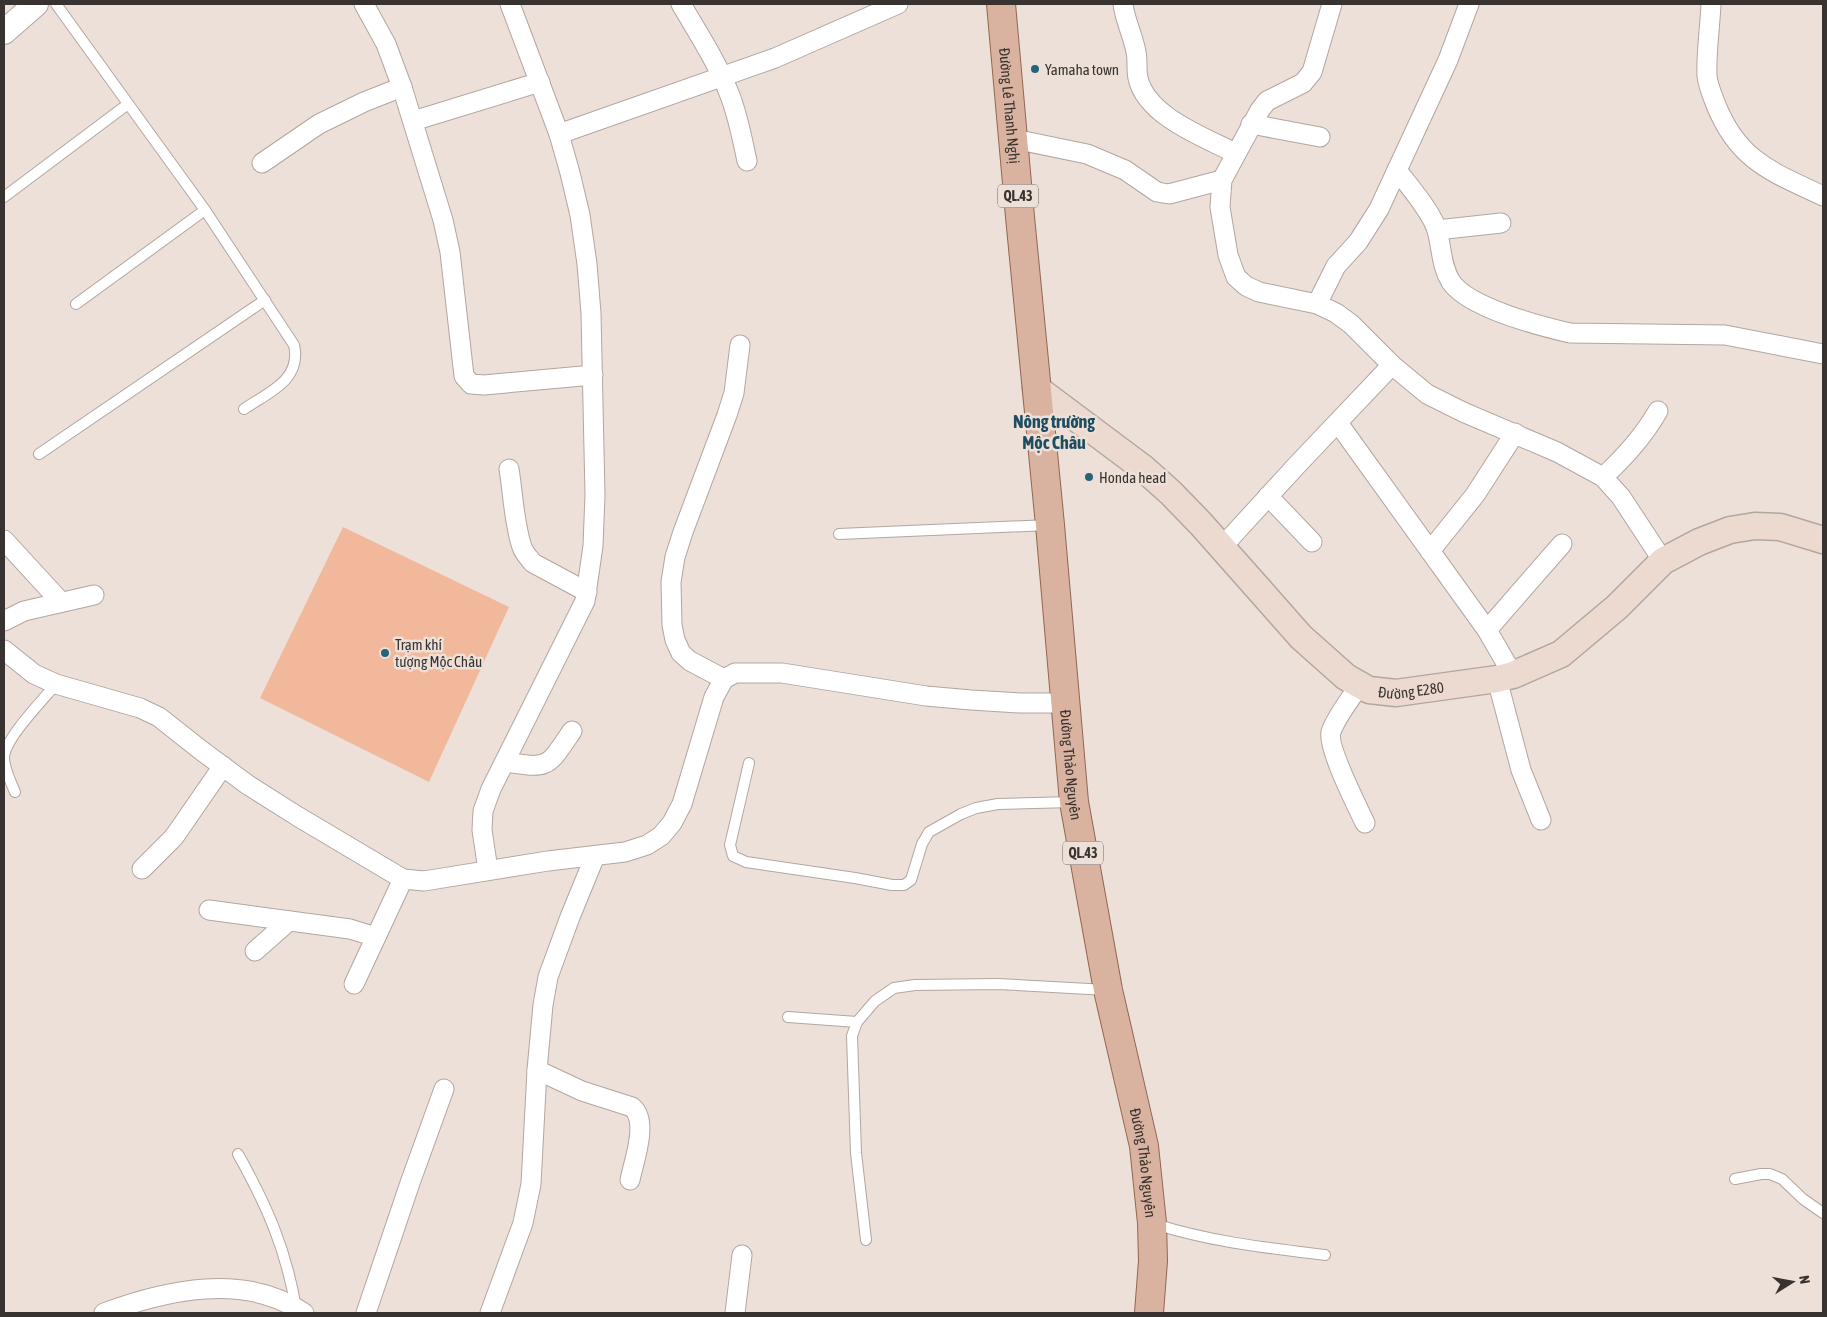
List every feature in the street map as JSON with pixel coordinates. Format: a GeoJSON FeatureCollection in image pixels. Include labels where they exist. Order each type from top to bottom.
{"type":"FeatureCollection","features":[{"type":"Feature","properties":{"kind":"main road","name":"Đường Lê Thanh Nghị"},"geometry":{"type":"LineString","coordinates":[[1002,4],[1036,388]]}},
{"type":"Feature","properties":{"kind":"main road","name":"Đường Thảo Nguyên"},"geometry":{"type":"LineString","coordinates":[[1036,388],[1074,802],[1108,990],[1144,1146],[1152,1223],[1153,1261],[1150,1313]]}},
{"type":"Feature","properties":{"kind":"main road","name":"Đường E280"},"geometry":{"type":"LineString","coordinates":[[1036,388],[1143,468],[1195,518],[1301,637],[1346,677],[1369,690],[1396,693],[1505,677],[1561,654],[1618,607],[1663,561],[1699,542],[1730,530],[1755,526],[1780,527],[1823,540]]}},
{"type":"Feature","properties":{"kind":"street"},"geometry":{"type":"LineString","coordinates":[[4,32],[36,4]]}},
{"type":"Feature","properties":{"kind":"street"},"geometry":{"type":"LineString","coordinates":[[364,4],[386,44],[402,87],[443,220],[450,252],[464,376],[470,384],[484,385],[593,374]]}},
{"type":"Feature","properties":{"kind":"street"},"geometry":{"type":"LineString","coordinates":[[488,870],[482,830],[484,811],[491,789],[585,601],[593,546],[595,495],[593,374],[587,264],[576,198],[559,134],[510,4]]}},
{"type":"Feature","properties":{"kind":"street"},"geometry":{"type":"LineString","coordinates":[[681,4],[722,76],[735,110],[747,161]]}},
{"type":"Feature","properties":{"kind":"street"},"geometry":{"type":"LineString","coordinates":[[559,134],[774,58],[898,4]]}},
{"type":"Feature","properties":{"kind":"street"},"geometry":{"type":"LineString","coordinates":[[1123,4],[1136,52],[1138,78],[1151,104],[1187,128],[1235,153]]}},
{"type":"Feature","properties":{"kind":"street"},"geometry":{"type":"LineString","coordinates":[[1332,4],[1312,72],[1303,83],[1267,101],[1251,124],[1222,180],[1220,207],[1228,255],[1236,277],[1246,286],[1259,292],[1316,304],[1336,312],[1351,324],[1392,365],[1427,394],[1463,412],[1557,452],[1603,477],[1621,497],[1663,561]]}},
{"type":"Feature","properties":{"kind":"street"},"geometry":{"type":"LineString","coordinates":[[1316,304],[1336,266],[1370,226],[1448,60],[1469,4]]}},
{"type":"Feature","properties":{"kind":"street"},"geometry":{"type":"LineString","coordinates":[[1711,4],[1707,78],[1721,118],[1734,139],[1751,158],[1769,171],[1823,196]]}},
{"type":"Feature","properties":{"kind":"street"},"geometry":{"type":"LineString","coordinates":[[413,121],[540,82]]}},
{"type":"Feature","properties":{"kind":"street"},"geometry":{"type":"LineString","coordinates":[[262,163],[319,124],[350,108],[402,87]]}},
{"type":"Feature","properties":{"kind":"street"},"geometry":{"type":"LineString","coordinates":[[1251,124],[1320,137]]}},
{"type":"Feature","properties":{"kind":"street"},"geometry":{"type":"LineString","coordinates":[[1014,139],[1087,154],[1125,170],[1157,192],[1169,194],[1222,180]]}},
{"type":"Feature","properties":{"kind":"street"},"geometry":{"type":"LineString","coordinates":[[1397,170],[1431,217],[1437,230],[1443,262],[1452,284],[1464,294],[1496,311],[1570,333],[1725,335],[1823,354]]}},
{"type":"Feature","properties":{"kind":"street"},"geometry":{"type":"LineString","coordinates":[[1437,230],[1500,223]]}},
{"type":"Feature","properties":{"kind":"street"},"geometry":{"type":"LineString","coordinates":[[724,679],[690,661],[681,653],[675,640],[672,625],[670,582],[683,532],[734,393],[740,345]]}},
{"type":"Feature","properties":{"kind":"street"},"geometry":{"type":"LineString","coordinates":[[1222,547],[1392,365]]}},
{"type":"Feature","properties":{"kind":"street"},"geometry":{"type":"LineString","coordinates":[[1603,477],[1640,440],[1658,411]]}},
{"type":"Feature","properties":{"kind":"street"},"geometry":{"type":"LineString","coordinates":[[1338,423],[1487,630],[1505,677],[1521,770],[1540,820]]}},
{"type":"Feature","properties":{"kind":"street"},"geometry":{"type":"LineString","coordinates":[[1430,551],[1475,495],[1515,433]]}},
{"type":"Feature","properties":{"kind":"street"},"geometry":{"type":"LineString","coordinates":[[510,469],[519,533],[522,548],[527,556],[533,563],[587,592]]}},
{"type":"Feature","properties":{"kind":"street"},"geometry":{"type":"LineString","coordinates":[[1268,496],[1312,542]]}},
{"type":"Feature","properties":{"kind":"street"},"geometry":{"type":"LineString","coordinates":[[4,540],[61,602]]}},
{"type":"Feature","properties":{"kind":"street"},"geometry":{"type":"LineString","coordinates":[[1487,630],[1562,544]]}},
{"type":"Feature","properties":{"kind":"street"},"geometry":{"type":"LineString","coordinates":[[4,621],[24,611],[94,595]]}},
{"type":"Feature","properties":{"kind":"street"},"geometry":{"type":"LineString","coordinates":[[4,650],[34,674],[56,684],[140,708],[159,717],[248,785],[297,816],[403,879],[424,881],[548,861],[625,852],[647,845],[672,824],[682,804],[714,697],[724,679],[736,673],[782,673],[926,696],[1020,704],[1065,703]]}},
{"type":"Feature","properties":{"kind":"street"},"geometry":{"type":"LineString","coordinates":[[1360,685],[1330,734],[1336,758],[1365,823]]}},
{"type":"Feature","properties":{"kind":"street"},"geometry":{"type":"LineString","coordinates":[[505,762],[534,767],[542,766],[556,755],[572,731]]}},
{"type":"Feature","properties":{"kind":"street"},"geometry":{"type":"LineString","coordinates":[[142,869],[174,837],[223,766]]}},
{"type":"Feature","properties":{"kind":"street"},"geometry":{"type":"LineString","coordinates":[[490,1313],[523,1223],[531,1184],[537,1070],[543,1005],[548,977],[595,856]]}},
{"type":"Feature","properties":{"kind":"street"},"geometry":{"type":"LineString","coordinates":[[354,984],[403,879]]}},
{"type":"Feature","properties":{"kind":"street"},"geometry":{"type":"LineString","coordinates":[[209,910],[350,929],[376,936]]}},
{"type":"Feature","properties":{"kind":"street"},"geometry":{"type":"LineString","coordinates":[[255,951],[289,921]]}},
{"type":"Feature","properties":{"kind":"street"},"geometry":{"type":"LineString","coordinates":[[537,1070],[582,1091],[632,1107],[637,1112],[640,1119],[640,1131],[630,1180]]}},
{"type":"Feature","properties":{"kind":"street"},"geometry":{"type":"LineString","coordinates":[[366,1313],[444,1089]]}},
{"type":"Feature","properties":{"kind":"street"},"geometry":{"type":"LineString","coordinates":[[735,1313],[742,1255]]}},
{"type":"Feature","properties":{"kind":"street"},"geometry":{"type":"LineString","coordinates":[[104,1313],[166,1294],[230,1288],[253,1292],[300,1311]]}},
{"type":"Feature","properties":{"kind":"lane"},"geometry":{"type":"LineString","coordinates":[[56,4],[205,210],[294,345],[296,364],[290,376],[244,409]]}},
{"type":"Feature","properties":{"kind":"lane"},"geometry":{"type":"LineString","coordinates":[[4,197],[128,104]]}},
{"type":"Feature","properties":{"kind":"lane"},"geometry":{"type":"LineString","coordinates":[[76,304],[205,210]]}},
{"type":"Feature","properties":{"kind":"lane"},"geometry":{"type":"LineString","coordinates":[[39,454],[265,300]]}},
{"type":"Feature","properties":{"kind":"lane"},"geometry":{"type":"LineString","coordinates":[[839,534],[1050,525]]}},
{"type":"Feature","properties":{"kind":"lane"},"geometry":{"type":"LineString","coordinates":[[15,792],[6,772],[5,747],[56,684]]}},
{"type":"Feature","properties":{"kind":"lane"},"geometry":{"type":"LineString","coordinates":[[749,763],[730,845],[733,856],[746,862],[892,885],[904,885],[911,880],[922,844],[929,832],[961,814],[976,808],[998,804],[1074,802]]}},
{"type":"Feature","properties":{"kind":"lane"},"geometry":{"type":"LineString","coordinates":[[866,1240],[856,1153],[852,1036],[857,1022],[875,1001],[894,988],[915,985],[998,984],[1108,990]]}},
{"type":"Feature","properties":{"kind":"lane"},"geometry":{"type":"LineString","coordinates":[[788,1017],[857,1022]]}},
{"type":"Feature","properties":{"kind":"lane"},"geometry":{"type":"LineString","coordinates":[[238,1154],[260,1194],[272,1222],[291,1276],[300,1311]]}},
{"type":"Feature","properties":{"kind":"lane"},"geometry":{"type":"LineString","coordinates":[[1735,1179],[1770,1174],[1782,1179],[1803,1199],[1823,1213]]}},
{"type":"Feature","properties":{"kind":"lane"},"geometry":{"type":"LineString","coordinates":[[1152,1223],[1188,1235],[1226,1242],[1326,1255]]}},
{"type":"Feature","properties":{"kind":"building","name":"Trạm khí tượng Mộc Châu"},"geometry":{"type":"Polygon","coordinates":[[[343,527],[509,607],[429,782],[260,698],[343,527]]]}},
{"type":"Feature","properties":{"kind":"place","name":"Yamaha town"},"geometry":{"type":"Point","coordinates":[1035,69]}},
{"type":"Feature","properties":{"kind":"place","name":"Honda head"},"geometry":{"type":"Point","coordinates":[1089,477]}},
{"type":"Feature","properties":{"kind":"place","name":"Trạm khí tượng Mộc Châu"},"geometry":{"type":"Point","coordinates":[385,653]}},
{"type":"Feature","properties":{"kind":"district","name":"Nông trường Mộc Châu"},"geometry":{"type":"Point","coordinates":[1054,431]}}]}
